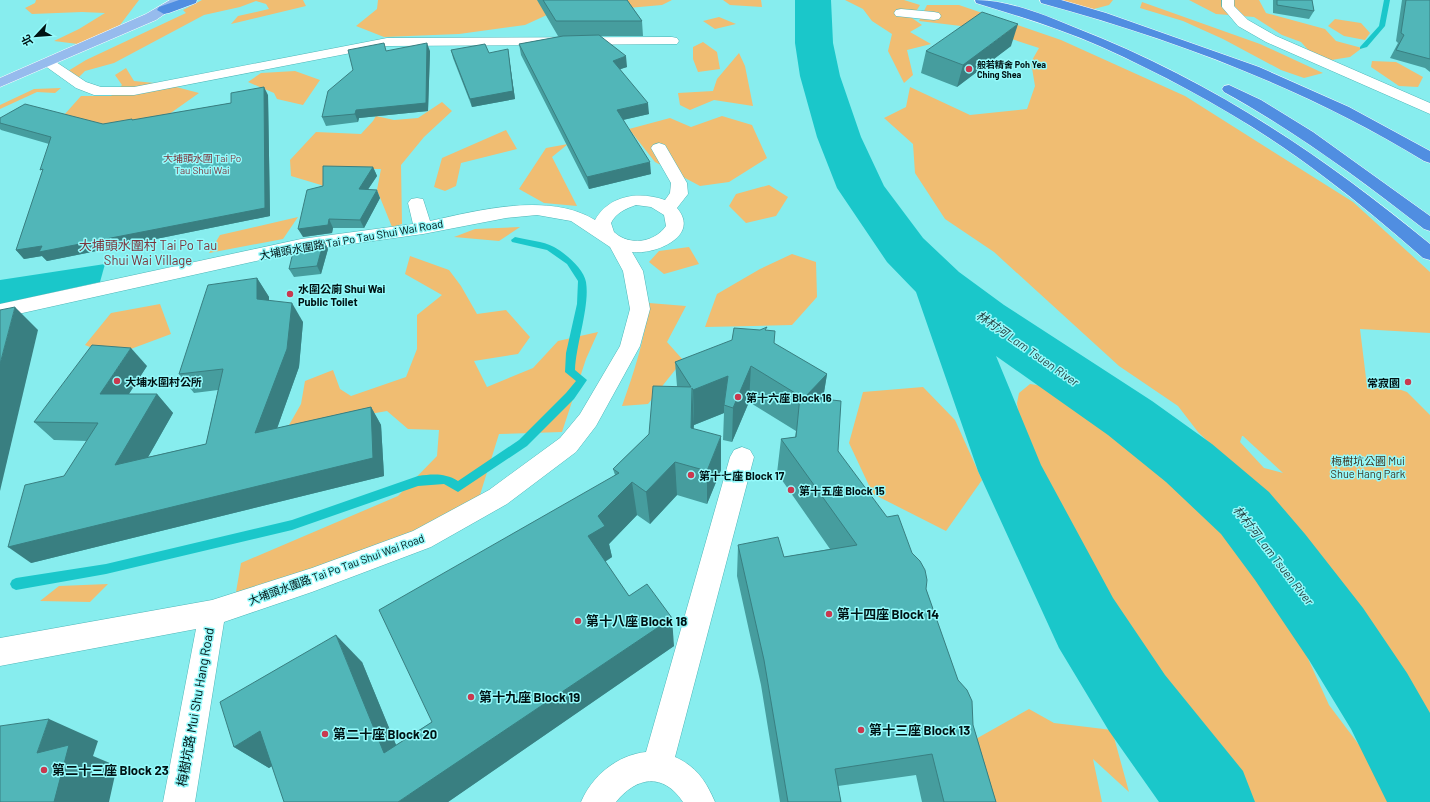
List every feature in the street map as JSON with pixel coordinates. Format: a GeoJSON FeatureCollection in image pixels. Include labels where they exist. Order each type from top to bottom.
{"type":"FeatureCollection","features":[{"type":"Feature","properties":{"kind":"highway"},"geometry":{"type":"LineString","coordinates":[[164,10],[191,0]]}},
{"type":"Feature","properties":{"kind":"highway"},"geometry":{"type":"LineString","coordinates":[[981,0],[1094,39],[1175,75],[1223,101],[1334,176],[1430,254]]}},
{"type":"Feature","properties":{"kind":"highway"},"geometry":{"type":"LineString","coordinates":[[1016,0],[1106,31],[1190,69]]}},
{"type":"Feature","properties":{"kind":"highway"},"geometry":{"type":"LineString","coordinates":[[1046,0],[1134,26],[1255,71],[1326,101],[1378,127],[1430,158]]}},
{"type":"Feature","properties":{"kind":"highway"},"geometry":{"type":"LineString","coordinates":[[1216,82],[1241,95],[1326,147],[1374,181],[1430,225]]}},
{"type":"Feature","properties":{"kind":"main road"},"geometry":{"type":"LineString","coordinates":[[0,83],[48,63],[164,10],[179,0]]}},
{"type":"Feature","properties":{"kind":"street"},"geometry":{"type":"LineString","coordinates":[[1228,0],[1228,7],[1243,23],[1271,39],[1430,109]]}},
{"type":"Feature","properties":{"kind":"street"},"geometry":{"type":"LineString","coordinates":[[900,28],[902,6],[934,16]]}},
{"type":"Feature","properties":{"kind":"street"},"geometry":{"type":"LineString","coordinates":[[638,41],[638,55]]}},
{"type":"Feature","properties":{"kind":"street"},"geometry":{"type":"LineString","coordinates":[[48,63],[81,85],[98,92],[134,91],[387,42],[672,41]]}},
{"type":"Feature","properties":{"kind":"street"},"geometry":{"type":"LineString","coordinates":[[658,148],[679,183],[679,194],[667,208]]}},
{"type":"Feature","properties":{"kind":"street","name":"大埔頭水圍路 Tai Po Tau Shui Wai Road"},"geometry":{"type":"LineString","coordinates":[[0,311],[301,245],[423,228],[458,220],[537,210],[576,216],[611,239],[634,247],[652,244],[667,237],[675,226],[675,222],[673,214],[667,208],[656,202],[644,200],[623,203],[605,215],[602,223],[611,239],[633,271],[640,309],[630,346],[613,379],[588,420],[568,445],[498,497],[422,539],[312,580],[212,613],[0,652]]}},
{"type":"Feature","properties":{"kind":"street"},"geometry":{"type":"LineString","coordinates":[[417,203],[423,228]]}},
{"type":"Feature","properties":{"kind":"street"},"geometry":{"type":"LineString","coordinates":[[657,766],[742,457]]}},
{"type":"Feature","properties":{"kind":"street","name":"梅樹坑路 Mui Shu Hang Road"},"geometry":{"type":"LineString","coordinates":[[179,802],[212,613]]}},
{"type":"Feature","properties":{"kind":"street"},"geometry":{"type":"LineString","coordinates":[[597,802],[604,790],[620,775],[638,767],[657,766],[675,773],[690,786],[700,802]]}},
{"type":"Feature","properties":{"kind":"green space"},"geometry":{"type":"Polygon","coordinates":[[[36,0],[139,0],[120,25],[78,44],[54,41],[79,29],[105,13],[82,12],[32,14],[25,8],[35,3],[36,0]]]}},
{"type":"Feature","properties":{"kind":"green space"},"geometry":{"type":"Polygon","coordinates":[[[202,0],[303,0],[306,6],[231,24],[238,16],[269,9],[266,4],[256,1],[240,7],[204,15],[114,63],[85,71],[78,78],[68,71],[86,60],[186,13],[183,10],[202,0]]]}},
{"type":"Feature","properties":{"kind":"green space"},"geometry":{"type":"Polygon","coordinates":[[[378,0],[672,0],[662,5],[605,10],[573,3],[525,25],[459,34],[384,37],[356,26],[377,9],[378,0]]]}},
{"type":"Feature","properties":{"kind":"green space"},"geometry":{"type":"Polygon","coordinates":[[[723,0],[761,0],[762,7],[730,5],[723,0]]]}},
{"type":"Feature","properties":{"kind":"green space"},"geometry":{"type":"Polygon","coordinates":[[[845,0],[904,0],[920,5],[912,18],[922,25],[910,32],[931,44],[907,50],[913,75],[904,83],[888,51],[892,34],[872,21],[863,9],[845,0]]]}},
{"type":"Feature","properties":{"kind":"green space"},"geometry":{"type":"Polygon","coordinates":[[[1058,0],[1113,0],[1109,5],[1090,10],[1058,0]]]}},
{"type":"Feature","properties":{"kind":"green space"},"geometry":{"type":"Polygon","coordinates":[[[1189,0],[1259,0],[1266,13],[1325,29],[1336,41],[1362,48],[1350,57],[1319,62],[1301,42],[1282,35],[1254,17],[1216,14],[1189,0]]]}},
{"type":"Feature","properties":{"kind":"green space"},"geometry":{"type":"Polygon","coordinates":[[[1142,2],[1260,44],[1323,73],[1304,78],[1281,70],[1223,39],[1183,21],[1140,8],[1142,2]]]}},
{"type":"Feature","properties":{"kind":"green space","name":"梅樹坑公園 Mui Shue Hang Park"},"geometry":{"type":"Polygon","coordinates":[[[927,5],[959,5],[1061,40],[1185,96],[1353,202],[1430,272],[1430,333],[1360,329],[1366,378],[1407,392],[1430,415],[1430,719],[1352,611],[1253,484],[1198,432],[1178,406],[1119,366],[994,252],[945,219],[915,173],[913,144],[884,118],[906,107],[910,87],[970,115],[1027,109],[1035,86],[1031,62],[1039,48],[978,28],[919,21],[927,5]],[[1243,436],[1240,442],[1264,468],[1283,473],[1243,436]]]}},
{"type":"Feature","properties":{"kind":"green space"},"geometry":{"type":"Polygon","coordinates":[[[719,17],[736,24],[715,29],[703,21],[719,17]]]}},
{"type":"Feature","properties":{"kind":"green space"},"geometry":{"type":"Polygon","coordinates":[[[1335,19],[1361,23],[1370,33],[1365,40],[1344,36],[1328,26],[1335,19]]]}},
{"type":"Feature","properties":{"kind":"green space"},"geometry":{"type":"Polygon","coordinates":[[[703,42],[717,52],[720,69],[698,72],[693,59],[693,47],[703,42]]]}},
{"type":"Feature","properties":{"kind":"green space"},"geometry":{"type":"Polygon","coordinates":[[[739,53],[745,66],[753,106],[714,100],[690,110],[680,105],[678,93],[713,91],[717,79],[739,53]]]}},
{"type":"Feature","properties":{"kind":"green space"},"geometry":{"type":"Polygon","coordinates":[[[1372,61],[1396,62],[1423,77],[1418,87],[1399,86],[1371,67],[1372,61]]]}},
{"type":"Feature","properties":{"kind":"green space"},"geometry":{"type":"Polygon","coordinates":[[[126,68],[134,81],[165,84],[199,93],[158,122],[106,133],[56,124],[81,96],[111,96],[122,85],[115,75],[126,68]]]}},
{"type":"Feature","properties":{"kind":"green space"},"geometry":{"type":"Polygon","coordinates":[[[295,71],[320,80],[303,105],[277,99],[274,93],[248,82],[261,73],[295,71]]]}},
{"type":"Feature","properties":{"kind":"green space"},"geometry":{"type":"Polygon","coordinates":[[[61,88],[55,93],[37,92],[0,109],[0,105],[34,89],[61,88]]]}},
{"type":"Feature","properties":{"kind":"green space"},"geometry":{"type":"Polygon","coordinates":[[[442,102],[452,111],[424,137],[401,165],[402,224],[392,227],[377,190],[381,169],[354,169],[329,191],[321,185],[291,176],[290,160],[316,132],[361,134],[376,116],[394,120],[418,118],[442,102]]]}},
{"type":"Feature","properties":{"kind":"green space"},"geometry":{"type":"Polygon","coordinates":[[[722,116],[752,125],[767,158],[729,182],[700,186],[655,162],[629,129],[670,118],[691,127],[722,116]]]}},
{"type":"Feature","properties":{"kind":"green space"},"geometry":{"type":"Polygon","coordinates":[[[506,130],[517,149],[461,163],[456,186],[445,191],[434,187],[442,158],[506,130]]]}},
{"type":"Feature","properties":{"kind":"green space"},"geometry":{"type":"Polygon","coordinates":[[[568,144],[552,157],[577,206],[544,203],[519,189],[546,148],[568,144]]]}},
{"type":"Feature","properties":{"kind":"green space"},"geometry":{"type":"Polygon","coordinates":[[[769,185],[788,197],[776,216],[746,223],[729,206],[736,194],[769,185]]]}},
{"type":"Feature","properties":{"kind":"green space"},"geometry":{"type":"Polygon","coordinates":[[[298,217],[283,239],[209,253],[220,235],[298,217]]]}},
{"type":"Feature","properties":{"kind":"green space"},"geometry":{"type":"Polygon","coordinates":[[[520,227],[499,241],[454,237],[475,229],[520,227]]]}},
{"type":"Feature","properties":{"kind":"green space"},"geometry":{"type":"Polygon","coordinates":[[[689,247],[699,264],[664,274],[649,262],[659,251],[689,247]]]}},
{"type":"Feature","properties":{"kind":"green space"},"geometry":{"type":"Polygon","coordinates":[[[792,254],[816,262],[817,297],[792,325],[705,327],[717,294],[760,269],[792,254]]]}},
{"type":"Feature","properties":{"kind":"green space"},"geometry":{"type":"Polygon","coordinates":[[[410,256],[449,270],[461,286],[477,314],[506,310],[530,337],[518,354],[474,361],[487,387],[533,368],[558,341],[598,332],[586,359],[562,432],[499,434],[479,498],[385,563],[236,592],[241,563],[398,496],[437,456],[439,430],[408,429],[387,411],[330,421],[307,429],[289,425],[301,404],[305,381],[333,370],[340,389],[351,396],[406,377],[417,349],[417,315],[442,295],[405,274],[410,256]]]}},
{"type":"Feature","properties":{"kind":"green space"},"geometry":{"type":"Polygon","coordinates":[[[649,303],[686,306],[667,342],[683,360],[648,404],[622,406],[642,342],[649,303]]]}},
{"type":"Feature","properties":{"kind":"green space"},"geometry":{"type":"Polygon","coordinates":[[[160,304],[171,334],[112,356],[85,345],[111,313],[160,304]]]}},
{"type":"Feature","properties":{"kind":"green space"},"geometry":{"type":"Polygon","coordinates":[[[1066,375],[1209,488],[1231,542],[1258,575],[1295,630],[1329,705],[1402,802],[1178,802],[1153,768],[1092,665],[1021,561],[1002,500],[1008,417],[1018,410],[1017,403],[1019,393],[1030,384],[1050,387],[1066,375]]]}},
{"type":"Feature","properties":{"kind":"green space"},"geometry":{"type":"Polygon","coordinates":[[[923,387],[955,420],[982,480],[946,531],[873,494],[849,443],[863,392],[923,387]]]}},
{"type":"Feature","properties":{"kind":"green space"},"geometry":{"type":"Polygon","coordinates":[[[108,584],[90,602],[40,601],[59,586],[108,584]]]}},
{"type":"Feature","properties":{"kind":"green space"},"geometry":{"type":"Polygon","coordinates":[[[1029,709],[1054,723],[1112,730],[1129,792],[1093,759],[1102,802],[992,802],[974,740],[1029,709]]]}},
{"type":"Feature","properties":{"kind":"water"},"geometry":{"type":"Polygon","coordinates":[[[105,264],[100,282],[0,304],[0,280],[105,264]]]}},
{"type":"Feature","properties":{"kind":"building"},"geometry":{"type":"Polygon","coordinates":[[[543,0],[627,0],[642,21],[556,21],[543,0]]]}},
{"type":"Feature","properties":{"kind":"building"},"geometry":{"type":"Polygon","coordinates":[[[1277,0],[1312,0],[1314,11],[1277,5],[1277,0]]]}},
{"type":"Feature","properties":{"kind":"building"},"geometry":{"type":"Polygon","coordinates":[[[1406,0],[1430,0],[1430,59],[1396,50],[1404,35],[1401,33],[1406,0]]]}},
{"type":"Feature","properties":{"kind":"building"},"geometry":{"type":"Polygon","coordinates":[[[982,12],[1018,24],[963,65],[926,51],[982,12]]]}},
{"type":"Feature","properties":{"kind":"building"},"geometry":{"type":"Polygon","coordinates":[[[599,35],[626,56],[613,61],[648,103],[617,110],[650,162],[587,177],[519,44],[563,36],[599,35]]]}},
{"type":"Feature","properties":{"kind":"building"},"geometry":{"type":"Polygon","coordinates":[[[384,43],[386,51],[427,43],[426,103],[356,110],[355,114],[322,117],[328,91],[353,70],[348,50],[384,43]]]}},
{"type":"Feature","properties":{"kind":"building"},"geometry":{"type":"Polygon","coordinates":[[[485,44],[489,53],[508,49],[513,91],[470,99],[451,50],[485,44]]]}},
{"type":"Feature","properties":{"kind":"building"},"geometry":{"type":"Polygon","coordinates":[[[264,87],[265,208],[39,252],[42,246],[16,250],[43,169],[40,170],[51,137],[0,123],[0,118],[25,104],[103,124],[231,103],[231,93],[264,87]]]}},
{"type":"Feature","properties":{"kind":"building"},"geometry":{"type":"Polygon","coordinates":[[[323,166],[373,167],[359,189],[377,190],[360,220],[329,219],[328,225],[298,229],[307,190],[323,186],[323,166]]]}},
{"type":"Feature","properties":{"kind":"building"},"geometry":{"type":"Polygon","coordinates":[[[324,240],[317,266],[289,269],[295,244],[324,240]]]}},
{"type":"Feature","properties":{"kind":"building"},"geometry":{"type":"Polygon","coordinates":[[[257,278],[257,299],[292,303],[287,349],[255,433],[371,407],[373,458],[8,547],[25,485],[64,476],[98,423],[34,422],[92,345],[131,348],[100,394],[157,394],[115,465],[206,444],[223,369],[179,374],[208,285],[257,278]]]}},
{"type":"Feature","properties":{"kind":"building"},"geometry":{"type":"Polygon","coordinates":[[[15,307],[0,364],[0,310],[15,307]]]}},
{"type":"Feature","properties":{"kind":"building"},"geometry":{"type":"Polygon","coordinates":[[[767,327],[765,330],[775,331],[774,343],[827,374],[805,397],[841,401],[838,451],[887,517],[898,515],[912,553],[920,561],[925,570],[927,580],[926,589],[958,680],[967,690],[972,701],[973,725],[996,802],[944,802],[932,754],[835,769],[841,802],[788,802],[764,660],[738,545],[778,537],[784,557],[857,545],[781,439],[796,437],[800,396],[751,366],[733,408],[724,405],[728,376],[693,390],[692,388],[691,428],[721,436],[707,471],[675,462],[646,492],[632,482],[598,516],[605,526],[588,536],[629,596],[647,584],[672,618],[398,802],[284,802],[260,731],[234,747],[220,702],[336,635],[384,753],[432,722],[379,610],[619,473],[613,469],[649,434],[653,386],[691,387],[675,362],[732,340],[734,328],[760,330],[767,327]]]}},
{"type":"Feature","properties":{"kind":"building"},"geometry":{"type":"Polygon","coordinates":[[[49,719],[37,753],[69,745],[54,802],[0,802],[0,726],[49,719]]]}},
{"type":"Feature","properties":{"kind":"waterway","name":"林村河 Lam Tsuen River"},"geometry":{"type":"LineString","coordinates":[[813,0],[814,43],[820,76],[839,137],[861,188],[905,250],[940,285]]}},
{"type":"Feature","properties":{"kind":"waterway"},"geometry":{"type":"LineString","coordinates":[[1362,48],[1382,26],[1387,0]]}},
{"type":"Feature","properties":{"kind":"waterway"},"geometry":{"type":"LineString","coordinates":[[16,584],[106,569],[292,525],[418,481],[444,479],[458,487],[523,443],[570,396],[582,380],[570,372],[571,353],[581,304],[582,281],[570,262],[550,248],[515,240]]}},
{"type":"Feature","properties":{"kind":"waterway","name":"林村河 Lam Tsuen River"},"geometry":{"type":"LineString","coordinates":[[940,285],[984,319],[1130,418],[1189,463],[1245,513],[1280,557],[1336,634],[1379,701],[1430,797]]}},
{"type":"Feature","properties":{"kind":"waterway","name":"林村河 Lam Tsuen River"},"geometry":{"type":"LineString","coordinates":[[940,285],[1011,471],[1086,623],[1137,703],[1212,802]]}},
{"type":"Feature","properties":{"kind":"place","name":"般若精舍 Poh Yea Ching Shea"},"geometry":{"type":"Point","coordinates":[969,69]}},
{"type":"Feature","properties":{"kind":"place","name":"水圍公廁 Shui Wai Public Toilet"},"geometry":{"type":"Point","coordinates":[290,294]}},
{"type":"Feature","properties":{"kind":"place","name":"大埔水圍村公所"},"geometry":{"type":"Point","coordinates":[117,381]}},
{"type":"Feature","properties":{"kind":"place","name":"常寂園"},"geometry":{"type":"Point","coordinates":[1408,382]}},
{"type":"Feature","properties":{"kind":"place","name":"第十六座 Block 16"},"geometry":{"type":"Point","coordinates":[738,397]}},
{"type":"Feature","properties":{"kind":"place","name":"第十七座 Block 17"},"geometry":{"type":"Point","coordinates":[691,475]}},
{"type":"Feature","properties":{"kind":"place","name":"第十五座 Block 15"},"geometry":{"type":"Point","coordinates":[791,490]}},
{"type":"Feature","properties":{"kind":"place","name":"第十四座 Block 14"},"geometry":{"type":"Point","coordinates":[829,614]}},
{"type":"Feature","properties":{"kind":"place","name":"第十八座 Block 18"},"geometry":{"type":"Point","coordinates":[578,621]}},
{"type":"Feature","properties":{"kind":"place","name":"第十九座 Block 19"},"geometry":{"type":"Point","coordinates":[471,697]}},
{"type":"Feature","properties":{"kind":"place","name":"第十三座 Block 13"},"geometry":{"type":"Point","coordinates":[861,730]}},
{"type":"Feature","properties":{"kind":"place","name":"第二十座 Block 20"},"geometry":{"type":"Point","coordinates":[325,734]}},
{"type":"Feature","properties":{"kind":"place","name":"第二十三座 Block 23"},"geometry":{"type":"Point","coordinates":[44,770]}},
{"type":"Feature","properties":{"kind":"district","name":"大埔頭水圍 Tai Po Tau Shui Wai"},"geometry":{"type":"Point","coordinates":[202,164]}},
{"type":"Feature","properties":{"kind":"district","name":"大埔頭水圍村 Tai Po Tau Shui Wai Village"},"geometry":{"type":"Point","coordinates":[148,252]}}]}
